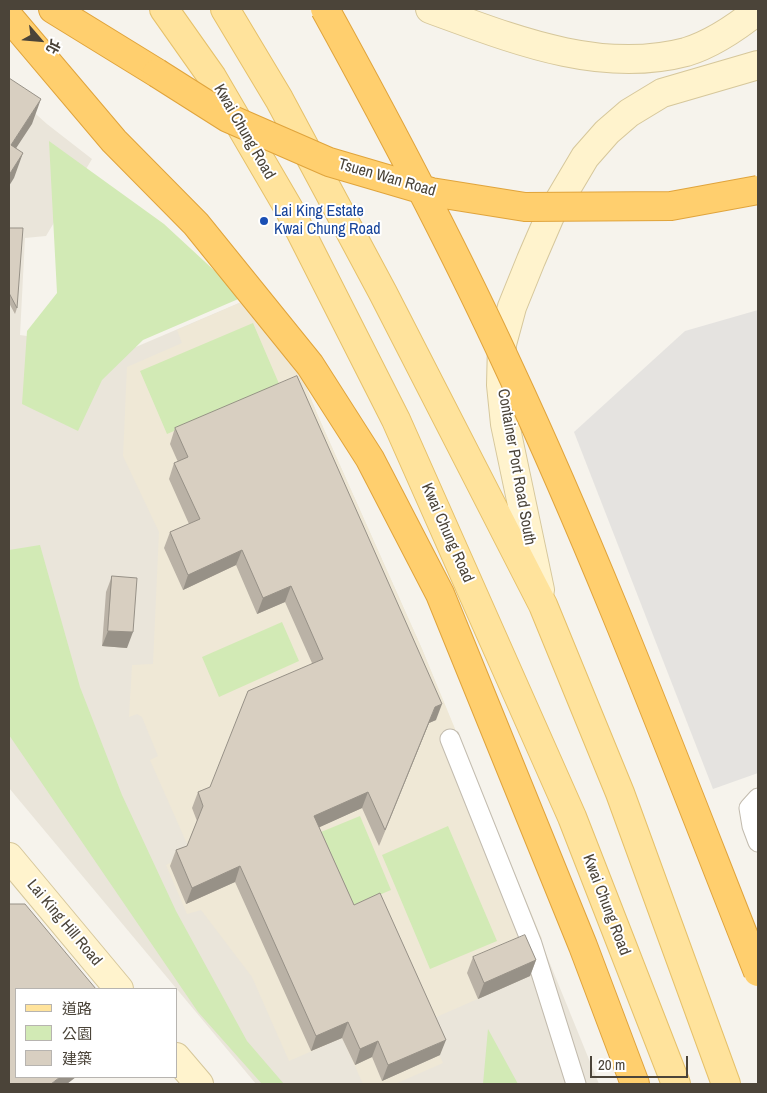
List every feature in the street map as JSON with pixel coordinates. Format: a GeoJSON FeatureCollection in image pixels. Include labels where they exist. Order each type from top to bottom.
{"type":"FeatureCollection","features":[{"type":"Feature","properties":{"kind":"highway","name":"Tsuen Wan Road"},"geometry":{"type":"LineString","coordinates":[[53,9],[228,118],[329,162],[431,192],[526,207],[545,207],[671,206],[758,190]]}},
{"type":"Feature","properties":{"kind":"highway"},"geometry":{"type":"LineString","coordinates":[[325,9],[422,191],[510,368],[616,613],[758,972]]}},
{"type":"Feature","properties":{"kind":"highway"},"geometry":{"type":"LineString","coordinates":[[9,17],[114,141],[196,224],[310,365],[370,459],[440,594],[582,946],[635,1084]]}},
{"type":"Feature","properties":{"kind":"main road","name":"Kwai Chung Road"},"geometry":{"type":"LineString","coordinates":[[164,9],[212,77],[289,209],[396,420],[572,817],[676,1084]]}},
{"type":"Feature","properties":{"kind":"main road"},"geometry":{"type":"LineString","coordinates":[[225,9],[279,99],[383,293],[544,605],[620,793],[726,1084]]}},
{"type":"Feature","properties":{"kind":"main road"},"geometry":{"type":"LineString","coordinates":[[430,9],[519,42],[592,57],[630,58],[656,57],[686,51],[717,38],[758,10]]}},
{"type":"Feature","properties":{"kind":"main road","name":"Container Port Road South"},"geometry":{"type":"LineString","coordinates":[[544,605],[505,424],[501,385],[502,344],[521,283],[550,216],[585,157],[607,132],[629,113],[662,93],[758,65]]}},
{"type":"Feature","properties":{"kind":"main road","name":"Lai King Hill Road"},"geometry":{"type":"LineString","coordinates":[[9,858],[119,988]]}},
{"type":"Feature","properties":{"kind":"main road"},"geometry":{"type":"LineString","coordinates":[[178,1059],[199,1084]]}},
{"type":"Feature","properties":{"kind":"lane"},"geometry":{"type":"LineString","coordinates":[[450,739],[532,944],[576,1084]]}},
{"type":"Feature","properties":{"kind":"lane"},"geometry":{"type":"LineString","coordinates":[[758,798],[749,808],[752,826],[758,842]]}},
{"type":"Feature","properties":{"kind":"shaded area"},"geometry":{"type":"Polygon","coordinates":[[[9,90],[47,124],[92,159],[46,236],[25,238],[20,335],[47,339],[110,358],[267,291],[318,416],[422,649],[599,1084],[256,1084],[178,991],[178,988],[176,988],[9,788],[9,90]]]}},
{"type":"Feature","properties":{"kind":"shaded area"},"geometry":{"type":"Polygon","coordinates":[[[267,291],[318,416],[422,649],[542,939],[520,953],[530,976],[425,1022],[443,1063],[395,1084],[363,1084],[342,1038],[289,1061],[252,977],[201,910],[187,914],[166,865],[191,853],[150,760],[158,756],[142,717],[137,714],[129,717],[132,665],[153,664],[159,532],[123,456],[127,367],[182,343],[177,330],[267,291]]]}},
{"type":"Feature","properties":{"kind":"shaded area"},"geometry":{"type":"Polygon","coordinates":[[[758,310],[758,773],[713,789],[574,432],[685,331],[758,310]]]}},
{"type":"Feature","properties":{"kind":"green space"},"geometry":{"type":"Polygon","coordinates":[[[49,141],[164,224],[243,297],[143,340],[102,380],[78,431],[22,404],[27,331],[57,293],[49,141]]]}},
{"type":"Feature","properties":{"kind":"green space"},"geometry":{"type":"Polygon","coordinates":[[[253,323],[280,386],[167,434],[140,371],[253,323]]]}},
{"type":"Feature","properties":{"kind":"green space"},"geometry":{"type":"Polygon","coordinates":[[[40,545],[80,687],[122,795],[176,911],[247,1041],[284,1084],[262,1084],[198,1012],[9,735],[9,550],[40,545]]]}},
{"type":"Feature","properties":{"kind":"green space"},"geometry":{"type":"Polygon","coordinates":[[[282,622],[299,661],[219,697],[202,657],[282,622]]]}},
{"type":"Feature","properties":{"kind":"green space"},"geometry":{"type":"Polygon","coordinates":[[[360,816],[391,890],[353,906],[321,832],[360,816]]]}},
{"type":"Feature","properties":{"kind":"green space"},"geometry":{"type":"Polygon","coordinates":[[[448,826],[497,941],[430,969],[382,855],[448,826]]]}},
{"type":"Feature","properties":{"kind":"green space"},"geometry":{"type":"Polygon","coordinates":[[[488,1029],[518,1084],[483,1084],[488,1029]]]}},
{"type":"Feature","properties":{"kind":"building"},"geometry":{"type":"Polygon","coordinates":[[[9,78],[41,99],[11,145],[23,153],[9,175],[9,78]]]}},
{"type":"Feature","properties":{"kind":"building"},"geometry":{"type":"Polygon","coordinates":[[[9,228],[23,228],[17,308],[9,293],[9,228]]]}},
{"type":"Feature","properties":{"kind":"building"},"geometry":{"type":"Polygon","coordinates":[[[297,376],[442,704],[435,707],[385,830],[368,792],[314,816],[354,905],[380,893],[446,1040],[388,1065],[378,1041],[360,1049],[348,1022],[316,1036],[240,866],[192,888],[176,850],[187,846],[203,806],[198,792],[210,787],[248,691],[323,659],[291,586],[263,598],[242,550],[188,575],[170,532],[200,519],[174,463],[188,457],[175,428],[297,376]]]}},
{"type":"Feature","properties":{"kind":"building"},"geometry":{"type":"Polygon","coordinates":[[[112,576],[137,578],[133,632],[108,631],[112,576]]]}},
{"type":"Feature","properties":{"kind":"building"},"geometry":{"type":"Polygon","coordinates":[[[9,904],[25,904],[95,988],[15,988],[15,1078],[59,1078],[51,1084],[9,1084],[9,904]]]}},
{"type":"Feature","properties":{"kind":"building"},"geometry":{"type":"Polygon","coordinates":[[[525,935],[536,960],[484,983],[473,957],[525,935]]]}},
{"type":"Feature","properties":{"kind":"place","name":"Lai King Estate Kwai Chung Road"},"geometry":{"type":"Point","coordinates":[264,221]}}]}
